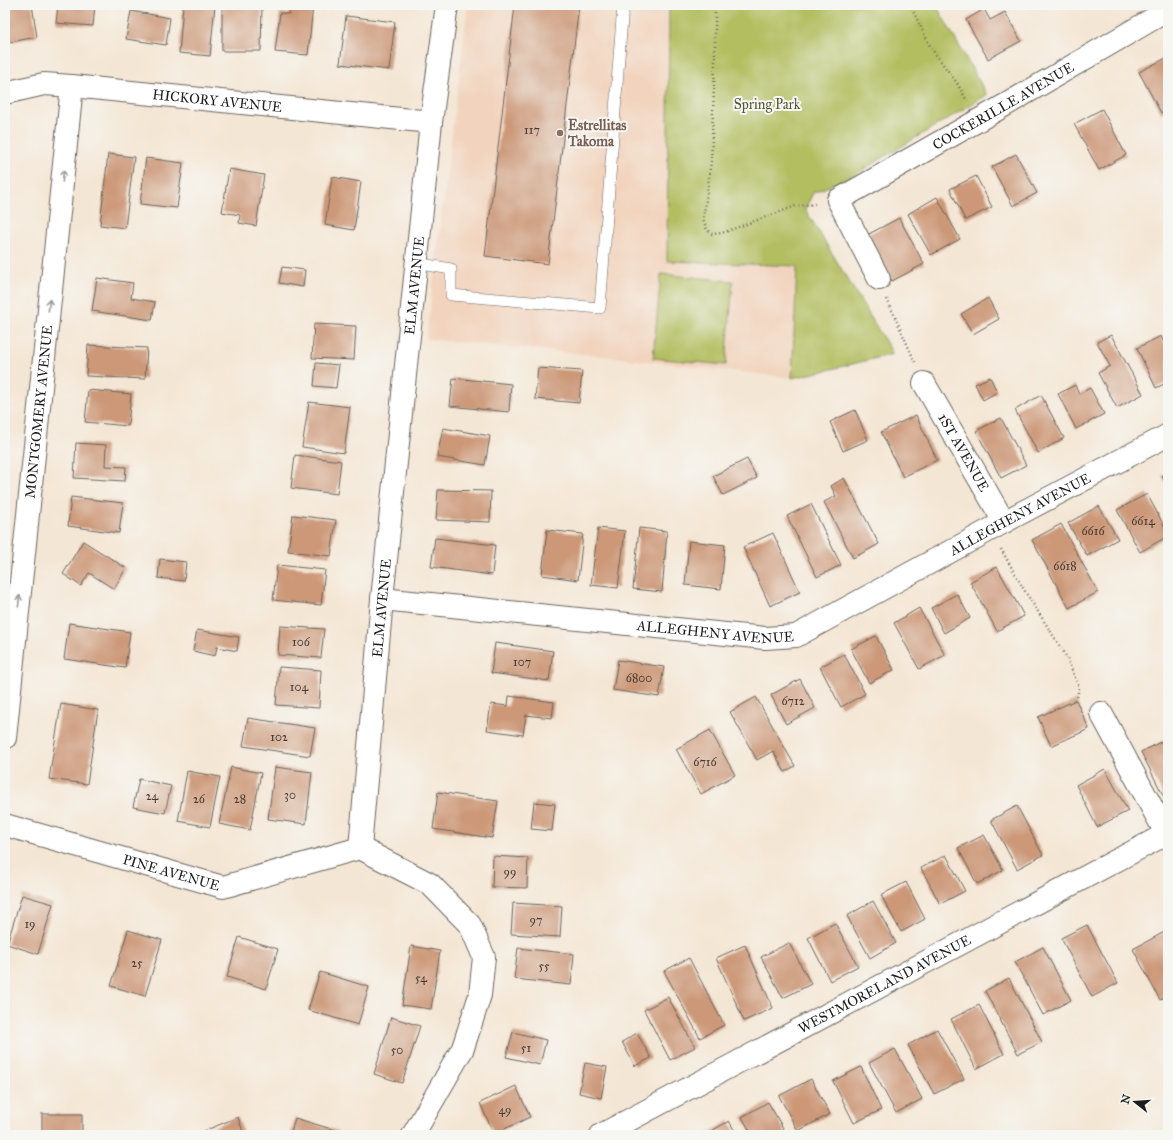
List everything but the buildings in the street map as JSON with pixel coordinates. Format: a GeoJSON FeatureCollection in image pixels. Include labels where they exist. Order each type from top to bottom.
{"type":"FeatureCollection","features":[{"type":"Feature","properties":{"kind":"street","name":"ELM AVENUE"},"geometry":{"type":"LineString","coordinates":[[360,848],[382,600],[416,263],[431,122],[447,5]]}},
{"type":"Feature","properties":{"kind":"street","name":"COCKERILLE AVENUE"},"geometry":{"type":"LineString","coordinates":[[838,200],[1168,10]]}},
{"type":"Feature","properties":{"kind":"street","name":"HICKORY AVENUE"},"geometry":{"type":"LineString","coordinates":[[5,92],[44,84],[431,122]]}},
{"type":"Feature","properties":{"kind":"street","name":"MONTGOMERY AVENUE"},"geometry":{"type":"LineString","coordinates":[[5,738],[72,86]]}},
{"type":"Feature","properties":{"kind":"street"},"geometry":{"type":"LineString","coordinates":[[838,200],[879,279]]}},
{"type":"Feature","properties":{"kind":"street","name":"1ST AVENUE"},"geometry":{"type":"LineString","coordinates":[[924,383],[997,526]]}},
{"type":"Feature","properties":{"kind":"street","name":"ALLEGHENY AVENUE"},"geometry":{"type":"LineString","coordinates":[[382,600],[764,638],[796,636],[997,526],[1168,435]]}},
{"type":"Feature","properties":{"kind":"street"},"geometry":{"type":"LineString","coordinates":[[1101,713],[1167,835]]}},
{"type":"Feature","properties":{"kind":"street","name":"PINE AVENUE"},"geometry":{"type":"LineString","coordinates":[[5,825],[223,887],[360,848]]}},
{"type":"Feature","properties":{"kind":"street","name":"WESTMORELAND AVENUE"},"geometry":{"type":"LineString","coordinates":[[601,1135],[1167,835]]}},
{"type":"Feature","properties":{"kind":"street"},"geometry":{"type":"LineString","coordinates":[[360,848],[430,884],[470,925],[484,957],[480,995],[463,1048],[412,1135]]}},
{"type":"Feature","properties":{"kind":"lane"},"geometry":{"type":"LineString","coordinates":[[416,263],[451,269],[451,295],[600,308],[623,5]]}},
{"type":"Feature","properties":{"kind":"path"},"geometry":{"type":"LineString","coordinates":[[715,5],[711,162],[702,219],[707,230],[712,234],[722,233],[796,206],[838,200]]}},
{"type":"Feature","properties":{"kind":"path"},"geometry":{"type":"LineString","coordinates":[[910,5],[931,48],[957,83],[979,120]]}},
{"type":"Feature","properties":{"kind":"path"},"geometry":{"type":"LineString","coordinates":[[879,279],[924,383]]}},
{"type":"Feature","properties":{"kind":"path"},"geometry":{"type":"LineString","coordinates":[[997,526],[1026,593],[1065,654],[1079,687],[1077,698]]}},
{"type":"Feature","properties":{"kind":"shaded area","name":"Estrellitas Takoma"},"geometry":{"type":"Polygon","coordinates":[[[468,5],[669,5],[667,260],[797,266],[792,378],[593,355],[426,339],[468,5]]]}},
{"type":"Feature","properties":{"kind":"green space","name":"Spring Park"},"geometry":{"type":"Polygon","coordinates":[[[669,5],[936,5],[987,95],[856,174],[813,193],[805,209],[893,354],[792,378],[797,266],[667,261],[669,5]]]}},
{"type":"Feature","properties":{"kind":"green space"},"geometry":{"type":"Polygon","coordinates":[[[661,274],[733,281],[726,365],[653,358],[661,274]]]}},
{"type":"Feature","properties":{"kind":"place","name":"Estrellitas Takoma"},"geometry":{"type":"Point","coordinates":[560,133]}}]}
